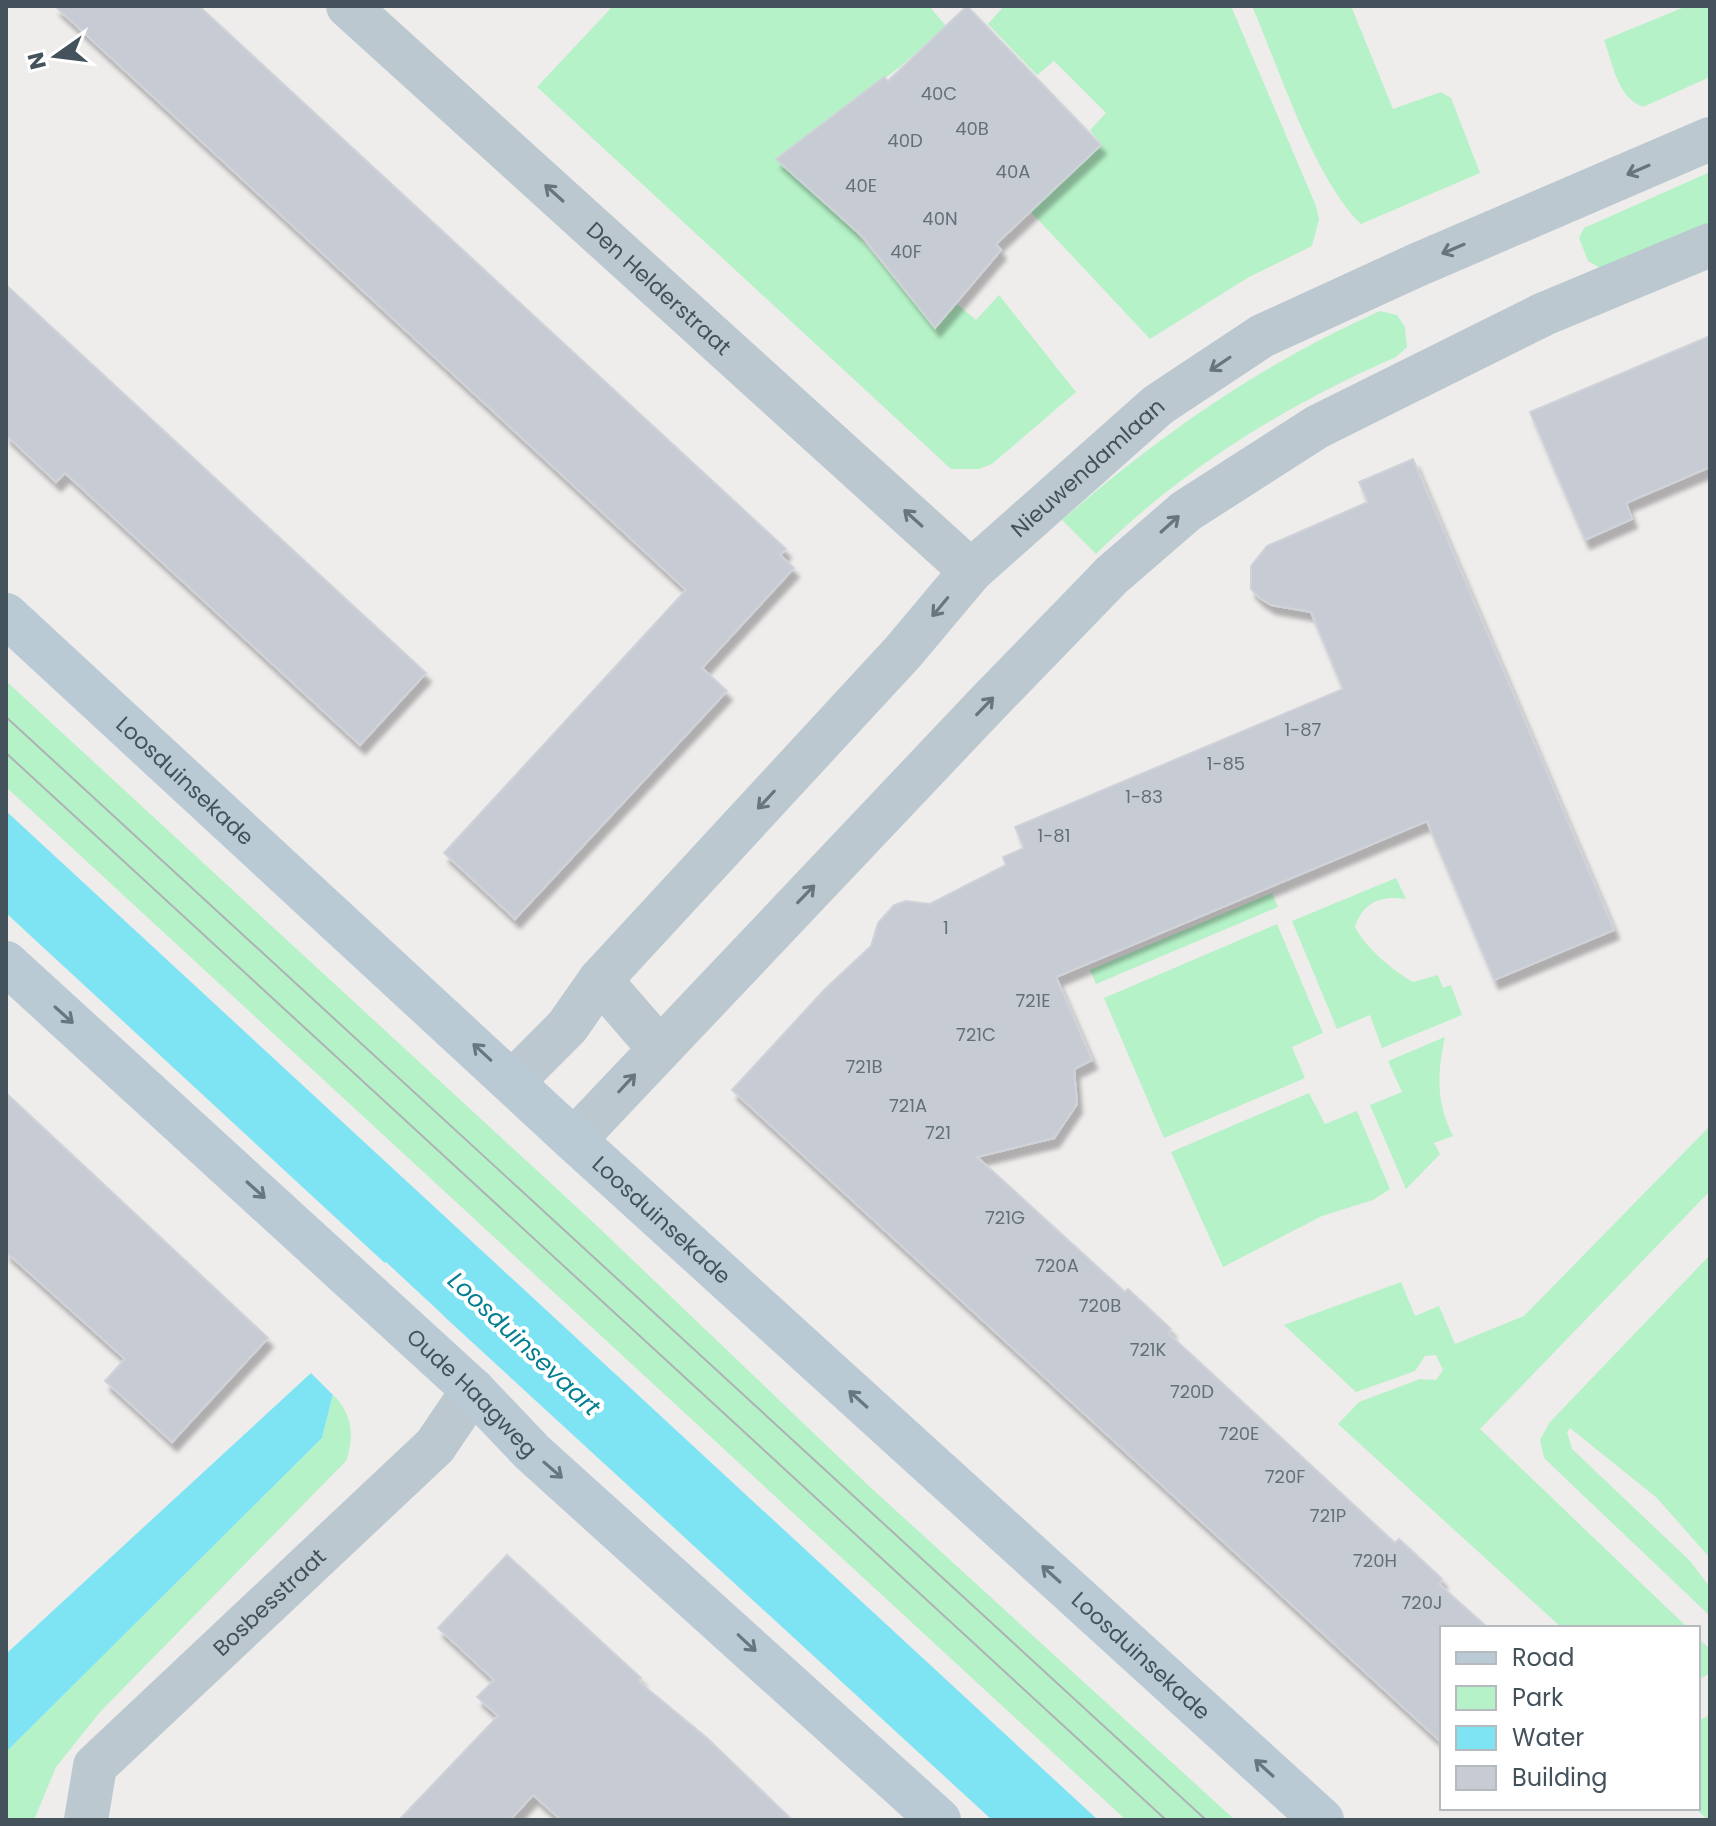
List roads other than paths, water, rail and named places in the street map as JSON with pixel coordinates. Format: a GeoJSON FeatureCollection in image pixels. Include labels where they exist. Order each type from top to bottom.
{"type":"FeatureCollection","features":[{"type":"Feature","properties":{"kind":"main road","name":"Loosduinsekade"},"geometry":{"type":"LineString","coordinates":[[6,615],[574,1140],[1322,1820]]}},
{"type":"Feature","properties":{"kind":"main road","name":"Oude Haagweg"},"geometry":{"type":"LineString","coordinates":[[6,963],[357,1282],[473,1390],[532,1452],[939,1820]]}},
{"type":"Feature","properties":{"kind":"street","name":"Den Helderstraat"},"geometry":{"type":"LineString","coordinates":[[348,6],[971,571]]}},
{"type":"Feature","properties":{"kind":"street","name":"Nieuwendamlaan"},"geometry":{"type":"LineString","coordinates":[[513,1081],[567,1027],[600,980],[903,652],[971,571],[1158,405],[1262,336],[1417,265],[1710,139]]}},
{"type":"Feature","properties":{"kind":"street"},"geometry":{"type":"LineString","coordinates":[[574,1140],[1112,575],[1186,511],[1317,427],[1544,314],[1710,245]]}},
{"type":"Feature","properties":{"kind":"street"},"geometry":{"type":"LineString","coordinates":[[600,980],[659,1048]]}},
{"type":"Feature","properties":{"kind":"street","name":"Bosbesstraat"},"geometry":{"type":"LineString","coordinates":[[86,1820],[95,1766],[435,1446],[473,1390]]}},
{"type":"Feature","properties":{"kind":"water","name":"Loosduinsevaart"},"geometry":{"type":"Polygon","coordinates":[[[6,811],[1098,1820],[992,1820],[423,1297],[333,1394],[322,1438],[6,1752],[6,1654],[311,1373],[401,1278],[6,913],[6,811]]]}},
{"type":"Feature","properties":{"kind":"tram line"},"geometry":{"type":"LineString","coordinates":[[6,717],[1206,1820]]}},
{"type":"Feature","properties":{"kind":"tram line"},"geometry":{"type":"LineString","coordinates":[[6,753],[1166,1820]]}}]}
